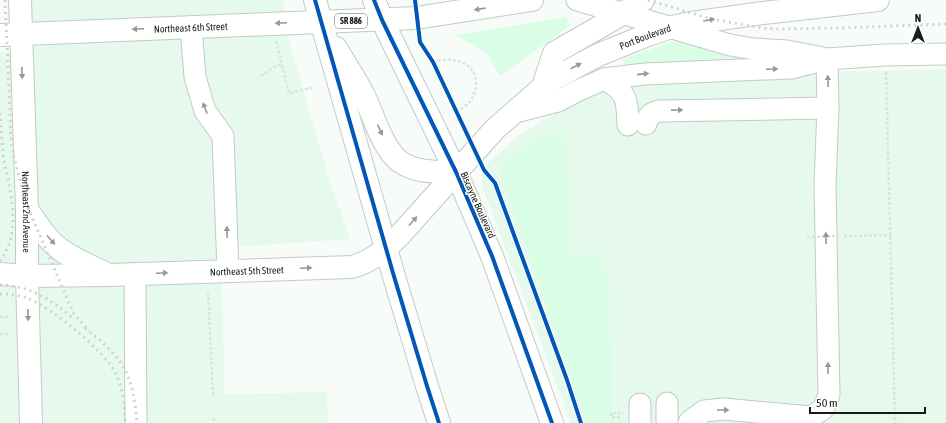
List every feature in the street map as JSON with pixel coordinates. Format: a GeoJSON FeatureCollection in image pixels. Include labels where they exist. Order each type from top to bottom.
{"type":"FeatureCollection","features":[{"type":"Feature","properties":{"kind":"main road","name":"Northeast 2nd Avenue"},"geometry":{"type":"LineString","coordinates":[[20,0],[10,35],[27,209],[27,276],[31,423]]}},
{"type":"Feature","properties":{"kind":"main road"},"geometry":{"type":"LineString","coordinates":[[315,0],[386,249],[425,380],[440,423]]}},
{"type":"Feature","properties":{"kind":"main road"},"geometry":{"type":"LineString","coordinates":[[378,10],[425,17],[532,0]]}},
{"type":"Feature","properties":{"kind":"main road"},"geometry":{"type":"LineString","coordinates":[[543,87],[554,53],[624,13],[643,0]]}},
{"type":"Feature","properties":{"kind":"main road","name":"Port Boulevard"},"geometry":{"type":"LineString","coordinates":[[456,172],[495,129],[543,87],[569,70],[627,42],[671,27],[712,20],[878,0]]}},
{"type":"Feature","properties":{"kind":"main road","name":"Northeast 6th Street"},"geometry":{"type":"LineString","coordinates":[[10,35],[320,21],[378,10]]}},
{"type":"Feature","properties":{"kind":"main road","name":"Biscayne Boulevard"},"geometry":{"type":"LineString","coordinates":[[378,10],[456,172],[492,256],[552,423]]}},
{"type":"Feature","properties":{"kind":"main road"},"geometry":{"type":"LineString","coordinates":[[320,21],[364,95],[389,150],[399,161],[411,168],[434,172],[456,172]]}},
{"type":"Feature","properties":{"kind":"main road","name":"Northeast 5th Street"},"geometry":{"type":"LineString","coordinates":[[0,274],[27,276],[109,275],[352,267],[371,259],[386,249],[456,172]]}},
{"type":"Feature","properties":{"kind":"main road"},"geometry":{"type":"LineString","coordinates":[[27,209],[55,245],[80,262],[109,275]]}},
{"type":"Feature","properties":{"kind":"street"},"geometry":{"type":"LineString","coordinates":[[577,0],[730,45],[754,49],[787,51],[827,59]]}},
{"type":"Feature","properties":{"kind":"street"},"geometry":{"type":"LineString","coordinates":[[191,27],[196,77],[205,111],[223,136],[228,271]]}},
{"type":"Feature","properties":{"kind":"street"},"geometry":{"type":"LineString","coordinates":[[515,112],[558,102],[577,90],[604,79],[645,74],[791,68],[827,59],[884,55],[946,54]]}},
{"type":"Feature","properties":{"kind":"street"},"geometry":{"type":"LineString","coordinates":[[689,423],[704,411],[724,409],[811,417],[823,409],[829,395],[825,184],[828,108],[827,59]]}},
{"type":"Feature","properties":{"kind":"street"},"geometry":{"type":"LineString","coordinates":[[604,79],[615,86],[624,95],[627,105],[637,124],[648,117],[651,113],[658,111],[828,108]]}},
{"type":"Feature","properties":{"kind":"street"},"geometry":{"type":"LineString","coordinates":[[135,274],[136,423]]}},
{"type":"Feature","properties":{"kind":"path"},"geometry":{"type":"LineString","coordinates":[[275,39],[289,93],[312,88]]}},
{"type":"Feature","properties":{"kind":"path"},"geometry":{"type":"LineString","coordinates":[[884,55],[887,93],[895,423]]}},
{"type":"Feature","properties":{"kind":"path"},"geometry":{"type":"LineString","coordinates":[[433,62],[443,58],[457,60],[466,64],[473,71],[476,82],[472,100],[457,112]]}},
{"type":"Feature","properties":{"kind":"path"},"geometry":{"type":"LineString","coordinates":[[261,76],[276,66],[282,64]]}},
{"type":"Feature","properties":{"kind":"path"},"geometry":{"type":"LineString","coordinates":[[807,237],[890,236]]}},
{"type":"Feature","properties":{"kind":"path"},"geometry":{"type":"LineString","coordinates":[[208,292],[213,396]]}},
{"type":"Feature","properties":{"kind":"path"},"geometry":{"type":"LineString","coordinates":[[0,317],[8,317]]}},
{"type":"Feature","properties":{"kind":"path"},"geometry":{"type":"LineString","coordinates":[[0,334],[9,334]]}},
{"type":"Feature","properties":{"kind":"path"},"geometry":{"type":"LineString","coordinates":[[620,417],[611,417],[611,413],[636,413]]}},
{"type":"Feature","properties":{"kind":"path"},"geometry":{"type":"LineString","coordinates":[[214,418],[214,423]]}},
{"type":"Feature","properties":{"kind":"shaded area"},"geometry":{"type":"Polygon","coordinates":[[[31,0],[284,0],[289,40],[327,172],[350,239],[220,248],[223,311],[224,394],[327,392],[328,423],[0,423],[0,52],[33,51],[31,0]]]}},
{"type":"Feature","properties":{"kind":"shaded area"},"geometry":{"type":"Polygon","coordinates":[[[566,17],[570,26],[500,76],[488,55],[455,35],[566,17]]]}},
{"type":"Feature","properties":{"kind":"shaded area"},"geometry":{"type":"Polygon","coordinates":[[[679,39],[790,60],[625,66],[623,59],[679,39]]]}},
{"type":"Feature","properties":{"kind":"shaded area"},"geometry":{"type":"Polygon","coordinates":[[[946,69],[946,423],[571,423],[482,186],[481,174],[487,164],[517,136],[536,124],[588,97],[633,82],[813,72],[946,69]]]}},
{"type":"Feature","properties":{"kind":"shaded area"},"geometry":{"type":"Polygon","coordinates":[[[565,127],[569,255],[599,254],[600,273],[608,273],[613,405],[612,421],[625,419],[625,423],[587,423],[499,169],[531,140],[565,127]]]}},
{"type":"Feature","properties":{"kind":"railway"},"geometry":{"type":"LineString","coordinates":[[5,0],[11,137],[14,157],[25,200],[32,217],[74,314],[89,331]]}},
{"type":"Feature","properties":{"kind":"railway"},"geometry":{"type":"LineString","coordinates":[[648,0],[712,19],[762,28],[842,28],[946,24]]}},
{"type":"Feature","properties":{"kind":"railway"},"geometry":{"type":"LineString","coordinates":[[0,113],[3,154],[13,212],[11,237],[7,249],[0,261]]}},
{"type":"Feature","properties":{"kind":"railway"},"geometry":{"type":"LineString","coordinates":[[0,285],[22,288],[40,295],[74,319]]}},
{"type":"Feature","properties":{"kind":"railway"},"geometry":{"type":"LineString","coordinates":[[0,294],[20,296],[37,303],[76,330],[100,352],[118,378],[123,397],[125,423]]}},
{"type":"Feature","properties":{"kind":"railway"},"geometry":{"type":"LineString","coordinates":[[85,328],[118,358],[124,368],[133,391],[137,423]]}},
{"type":"Feature","properties":{"kind":"cycle path"},"geometry":{"type":"LineString","coordinates":[[315,0],[393,273],[439,423]]}},
{"type":"Feature","properties":{"kind":"cycle path"},"geometry":{"type":"LineString","coordinates":[[374,0],[382,20],[456,172],[492,256],[552,423]]}},
{"type":"Feature","properties":{"kind":"cycle path"},"geometry":{"type":"LineString","coordinates":[[415,0],[420,42],[433,62],[484,170],[495,183],[567,380],[581,423]]}}]}
